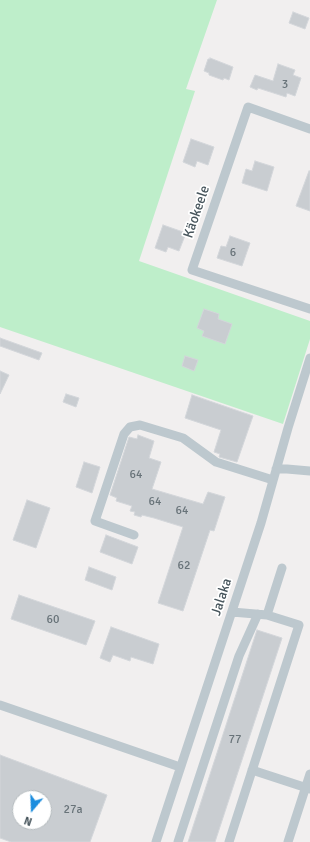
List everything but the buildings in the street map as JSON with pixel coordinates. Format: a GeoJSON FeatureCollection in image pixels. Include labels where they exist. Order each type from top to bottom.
{"type":"FeatureCollection","features":[{"type":"Feature","properties":{"kind":"street","name":"Käokeele"},"geometry":{"type":"LineString","coordinates":[[310,129],[248,107],[192,270],[310,309]]}},
{"type":"Feature","properties":{"kind":"street","name":"Jalaka"},"geometry":{"type":"LineString","coordinates":[[156,842],[232,612],[310,358]]}},
{"type":"Feature","properties":{"kind":"street"},"geometry":{"type":"LineString","coordinates":[[134,535],[95,521],[124,434],[130,427],[140,425],[183,438],[216,462],[273,480]]}},
{"type":"Feature","properties":{"kind":"street"},"geometry":{"type":"LineString","coordinates":[[276,470],[287,469],[310,471]]}},
{"type":"Feature","properties":{"kind":"street"},"geometry":{"type":"LineString","coordinates":[[178,842],[239,656],[263,614],[282,568]]}},
{"type":"Feature","properties":{"kind":"street"},"geometry":{"type":"LineString","coordinates":[[229,842],[299,625],[263,614],[232,612]]}},
{"type":"Feature","properties":{"kind":"street"},"geometry":{"type":"LineString","coordinates":[[0,705],[180,767]]}},
{"type":"Feature","properties":{"kind":"street"},"geometry":{"type":"LineString","coordinates":[[252,770],[308,788]]}},
{"type":"Feature","properties":{"kind":"street"},"geometry":{"type":"LineString","coordinates":[[288,842],[308,788],[310,774]]}},
{"type":"Feature","properties":{"kind":"green space"},"geometry":{"type":"Polygon","coordinates":[[[0,0],[217,0],[186,89],[195,91],[139,261],[310,321],[310,339],[283,424],[0,327],[0,0]]]}}]}
